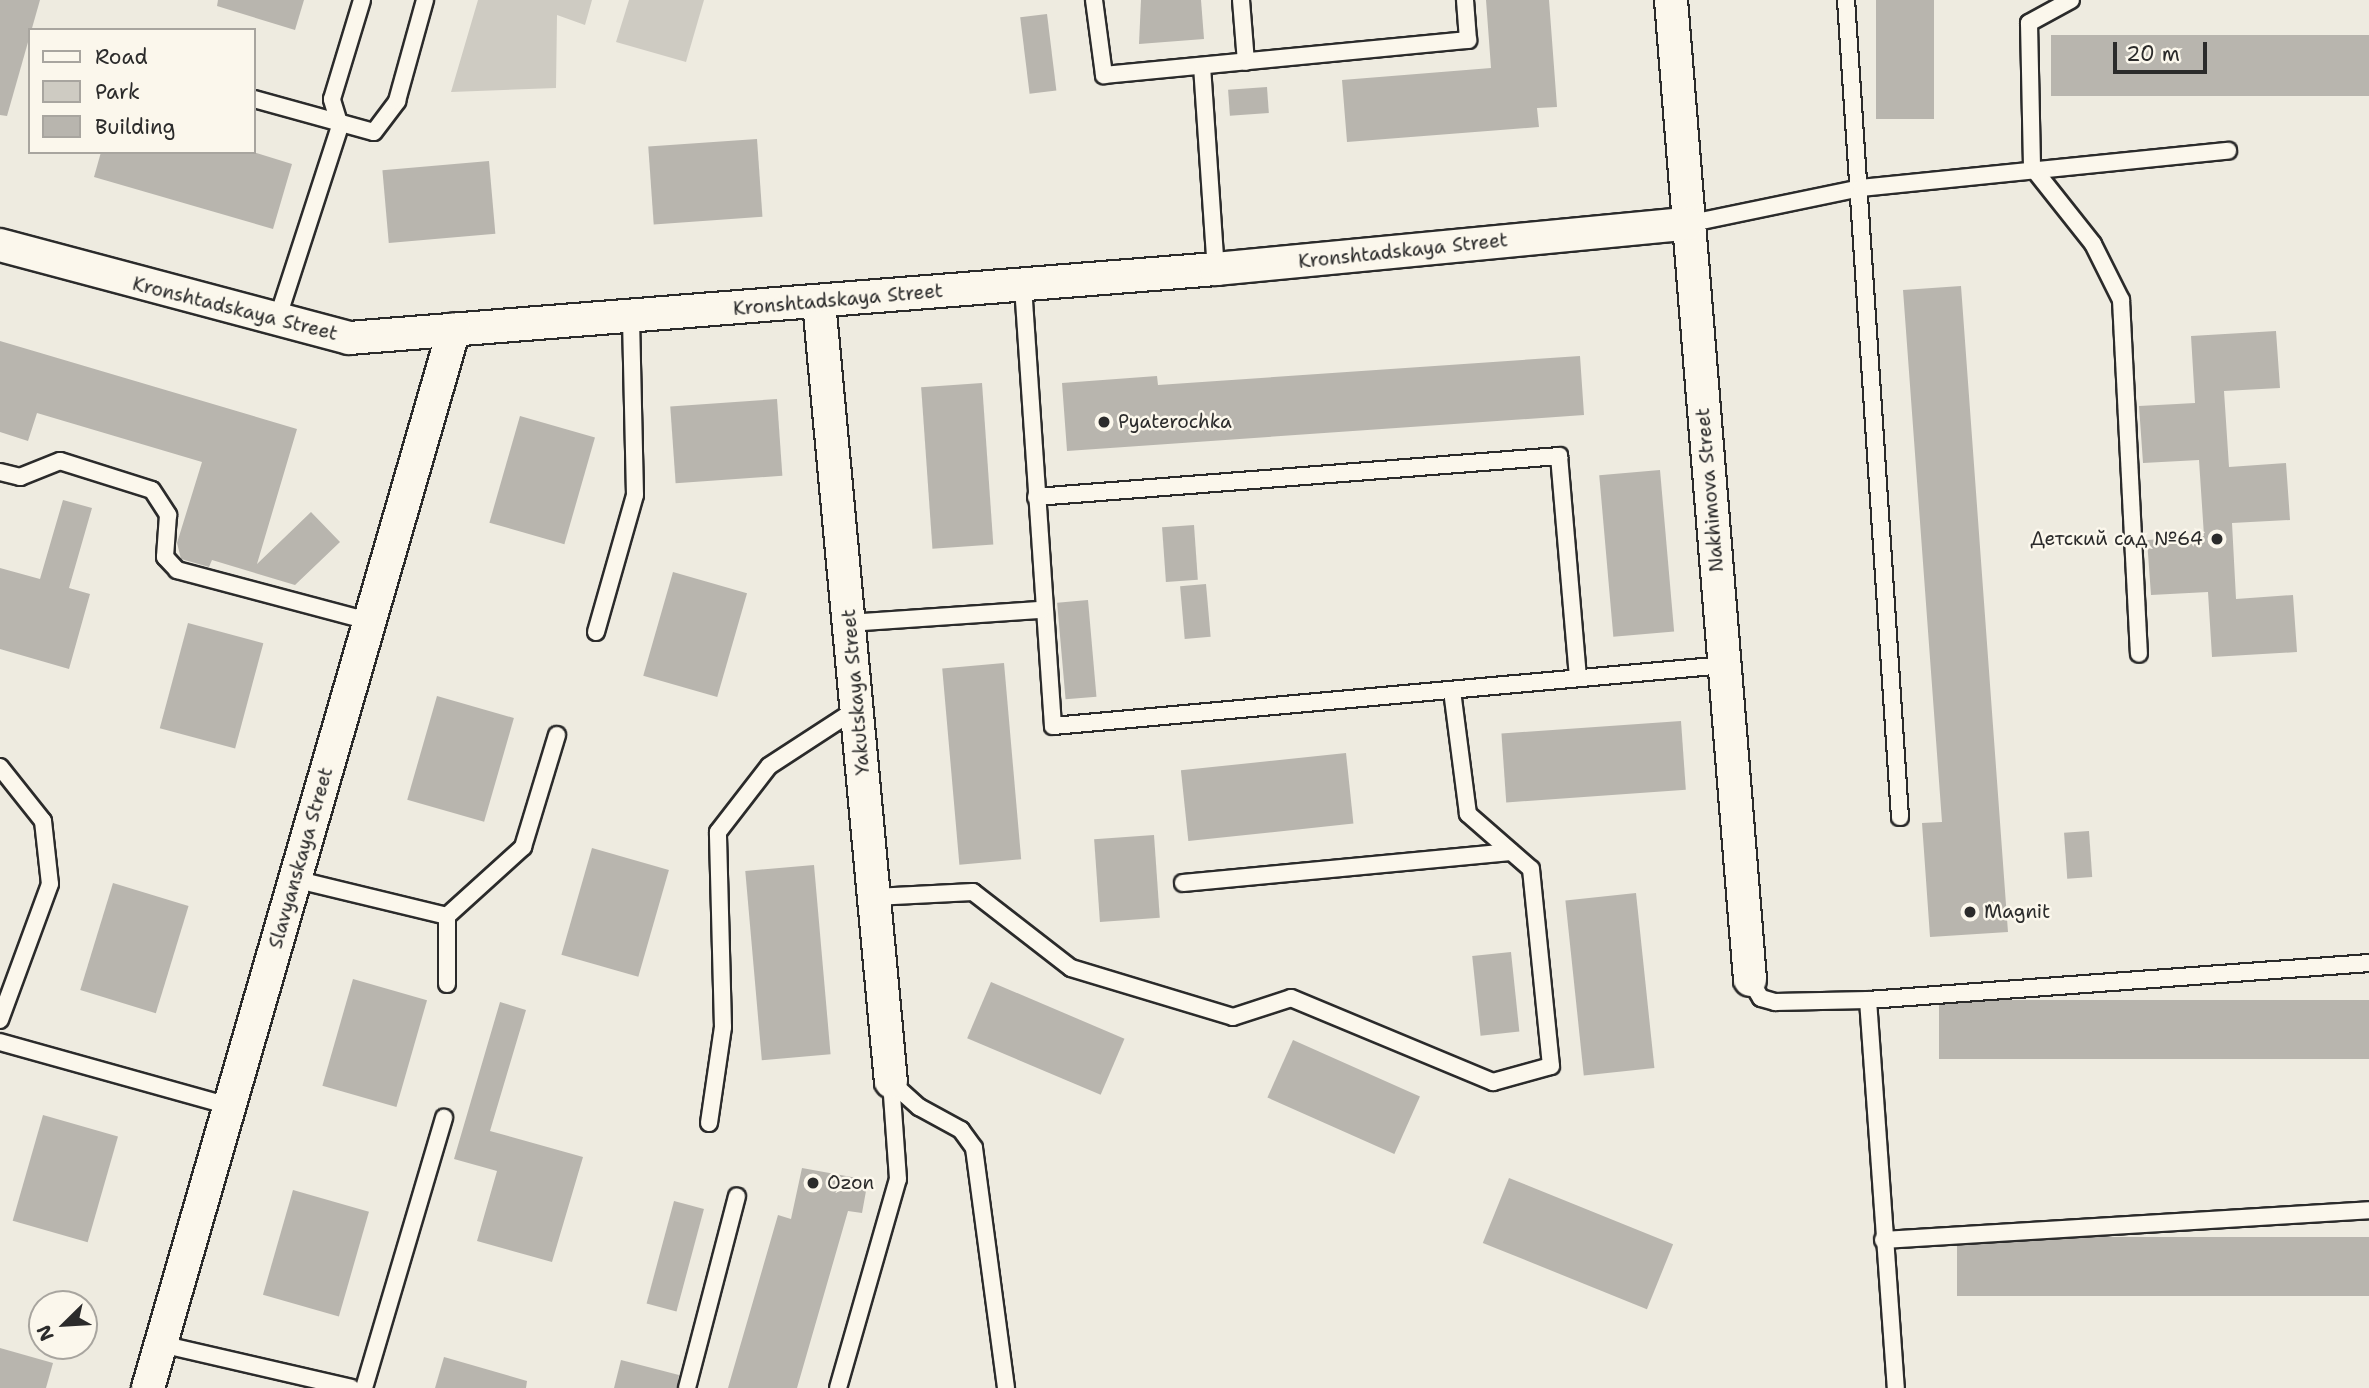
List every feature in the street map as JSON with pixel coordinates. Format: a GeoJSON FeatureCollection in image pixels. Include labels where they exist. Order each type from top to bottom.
{"type":"FeatureCollection","features":[{"type":"Feature","properties":{"kind":"street","name":"Nakhimova Street"},"geometry":{"type":"LineString","coordinates":[[1671,0],[1687,224],[1751,980]]}},
{"type":"Feature","properties":{"kind":"street","name":"Kronshtadskaya Street"},"geometry":{"type":"LineString","coordinates":[[0,245],[276,323],[349,338],[1216,270],[1687,224]]}},
{"type":"Feature","properties":{"kind":"street","name":"Yakutskaya Street"},"geometry":{"type":"LineString","coordinates":[[819,302],[891,1082]]}},
{"type":"Feature","properties":{"kind":"street","name":"Slavyanskaya Street"},"geometry":{"type":"LineString","coordinates":[[148,1388],[454,329]]}},
{"type":"Feature","properties":{"kind":"lane"},"geometry":{"type":"LineString","coordinates":[[276,323],[340,126],[331,99],[362,0]]}},
{"type":"Feature","properties":{"kind":"lane"},"geometry":{"type":"LineString","coordinates":[[256,100],[340,126],[374,132],[397,101],[425,0]]}},
{"type":"Feature","properties":{"kind":"lane"},"geometry":{"type":"LineString","coordinates":[[1094,0],[1104,75],[1468,40],[1465,0]]}},
{"type":"Feature","properties":{"kind":"lane"},"geometry":{"type":"LineString","coordinates":[[1241,0],[1246,62]]}},
{"type":"Feature","properties":{"kind":"lane"},"geometry":{"type":"LineString","coordinates":[[1846,0],[1861,187],[1900,817]]}},
{"type":"Feature","properties":{"kind":"lane"},"geometry":{"type":"LineString","coordinates":[[2071,0],[2029,23],[2032,167],[2093,244],[2121,300],[2139,654]]}},
{"type":"Feature","properties":{"kind":"lane"},"geometry":{"type":"LineString","coordinates":[[1202,66],[1216,270]]}},
{"type":"Feature","properties":{"kind":"lane"},"geometry":{"type":"LineString","coordinates":[[1687,224],[1861,187],[2032,167],[2228,151]]}},
{"type":"Feature","properties":{"kind":"lane"},"geometry":{"type":"LineString","coordinates":[[1023,286],[1042,610],[1053,726],[1578,676],[1724,665]]}},
{"type":"Feature","properties":{"kind":"lane"},"geometry":{"type":"LineString","coordinates":[[596,632],[635,495],[631,317]]}},
{"type":"Feature","properties":{"kind":"lane"},"geometry":{"type":"LineString","coordinates":[[1036,497],[1559,456],[1578,676]]}},
{"type":"Feature","properties":{"kind":"lane"},"geometry":{"type":"LineString","coordinates":[[0,472],[20,477],[60,461],[152,490],[168,515],[165,557],[177,570],[369,621]]}},
{"type":"Feature","properties":{"kind":"lane"},"geometry":{"type":"LineString","coordinates":[[849,623],[1042,610]]}},
{"type":"Feature","properties":{"kind":"lane"},"geometry":{"type":"LineString","coordinates":[[874,897],[973,892],[1071,968],[1233,1017],[1291,998],[1493,1082],[1550,1066],[1531,869],[1468,814],[1452,690]]}},
{"type":"Feature","properties":{"kind":"lane"},"geometry":{"type":"LineString","coordinates":[[709,1124],[723,1027],[718,832],[769,766],[858,708]]}},
{"type":"Feature","properties":{"kind":"lane"},"geometry":{"type":"LineString","coordinates":[[447,984],[447,916],[523,847],[556,736]]}},
{"type":"Feature","properties":{"kind":"lane"},"geometry":{"type":"LineString","coordinates":[[0,767],[43,821],[50,884],[0,1020]]}},
{"type":"Feature","properties":{"kind":"lane"},"geometry":{"type":"LineString","coordinates":[[1183,883],[1511,852]]}},
{"type":"Feature","properties":{"kind":"lane"},"geometry":{"type":"LineString","coordinates":[[294,879],[447,916]]}},
{"type":"Feature","properties":{"kind":"lane"},"geometry":{"type":"LineString","coordinates":[[1751,980],[1761,998],[1775,1002],[1868,1000],[2369,963]]}},
{"type":"Feature","properties":{"kind":"lane"},"geometry":{"type":"LineString","coordinates":[[1868,1000],[1883,1240],[1896,1388]]}},
{"type":"Feature","properties":{"kind":"lane"},"geometry":{"type":"LineString","coordinates":[[0,1042],[229,1106]]}},
{"type":"Feature","properties":{"kind":"lane"},"geometry":{"type":"LineString","coordinates":[[838,1388],[898,1179],[891,1082]]}},
{"type":"Feature","properties":{"kind":"lane"},"geometry":{"type":"LineString","coordinates":[[891,1082],[919,1107],[961,1130],[974,1148],[1006,1388]]}},
{"type":"Feature","properties":{"kind":"lane"},"geometry":{"type":"LineString","coordinates":[[364,1388],[444,1118]]}},
{"type":"Feature","properties":{"kind":"lane"},"geometry":{"type":"LineString","coordinates":[[687,1388],[737,1196]]}},
{"type":"Feature","properties":{"kind":"lane"},"geometry":{"type":"LineString","coordinates":[[1883,1240],[2369,1210]]}},
{"type":"Feature","properties":{"kind":"lane"},"geometry":{"type":"LineString","coordinates":[[161,1344],[351,1388]]}},
{"type":"Feature","properties":{"kind":"green space"},"geometry":{"type":"Polygon","coordinates":[[[478,0],[592,0],[585,25],[557,15],[556,88],[451,92],[478,0]]]}},
{"type":"Feature","properties":{"kind":"green space"},"geometry":{"type":"Polygon","coordinates":[[[629,0],[704,0],[686,62],[616,42],[629,0]]]}},
{"type":"Feature","properties":{"kind":"building"},"geometry":{"type":"Polygon","coordinates":[[[0,0],[40,0],[32,28],[28,28],[28,42],[7,116],[0,115],[0,0]]]}},
{"type":"Feature","properties":{"kind":"building"},"geometry":{"type":"Polygon","coordinates":[[[218,0],[304,0],[295,30],[217,6],[218,0]]]}},
{"type":"Feature","properties":{"kind":"building"},"geometry":{"type":"Polygon","coordinates":[[[1141,0],[1201,0],[1204,39],[1139,44],[1141,0]]]}},
{"type":"Feature","properties":{"kind":"building"},"geometry":{"type":"Polygon","coordinates":[[[1486,0],[1549,0],[1557,107],[1537,108],[1539,127],[1347,142],[1342,80],[1491,68],[1486,0]]]}},
{"type":"Feature","properties":{"kind":"building"},"geometry":{"type":"Polygon","coordinates":[[[1876,0],[1934,0],[1934,119],[1876,119],[1876,0]]]}},
{"type":"Feature","properties":{"kind":"building"},"geometry":{"type":"Polygon","coordinates":[[[1047,14],[1056,90],[1030,94],[1020,17],[1047,14]]]}},
{"type":"Feature","properties":{"kind":"building"},"geometry":{"type":"Polygon","coordinates":[[[2051,35],[2369,35],[2369,96],[2051,96],[2051,35]]]}},
{"type":"Feature","properties":{"kind":"building"},"geometry":{"type":"Polygon","coordinates":[[[1267,87],[1269,113],[1230,116],[1228,90],[1267,87]]]}},
{"type":"Feature","properties":{"kind":"building"},"geometry":{"type":"Polygon","coordinates":[[[757,139],[762,217],[654,224],[648,147],[757,139]]]}},
{"type":"Feature","properties":{"kind":"building"},"geometry":{"type":"Polygon","coordinates":[[[256,153],[292,164],[273,229],[94,177],[100,154],[256,153]]]}},
{"type":"Feature","properties":{"kind":"building"},"geometry":{"type":"Polygon","coordinates":[[[489,161],[495,234],[389,243],[382,170],[489,161]]]}},
{"type":"Feature","properties":{"kind":"building"},"geometry":{"type":"Polygon","coordinates":[[[1961,286],[2008,932],[1930,937],[1922,823],[1942,822],[1903,290],[1961,286]]]}},
{"type":"Feature","properties":{"kind":"building"},"geometry":{"type":"Polygon","coordinates":[[[2276,331],[2280,388],[2224,391],[2229,467],[2286,463],[2290,520],[2232,523],[2236,599],[2293,595],[2297,652],[2212,657],[2208,592],[2151,595],[2147,540],[2204,536],[2199,460],[2143,463],[2139,406],[2195,403],[2191,336],[2276,331]]]}},
{"type":"Feature","properties":{"kind":"building"},"geometry":{"type":"Polygon","coordinates":[[[0,341],[297,429],[257,564],[311,512],[340,542],[295,585],[212,560],[209,567],[181,559],[177,543],[202,462],[37,413],[28,441],[0,432],[0,341]]]}},
{"type":"Feature","properties":{"kind":"building"},"geometry":{"type":"Polygon","coordinates":[[[1580,356],[1584,415],[1067,451],[1062,383],[1157,376],[1158,385],[1580,356]]]}},
{"type":"Feature","properties":{"kind":"building"},"geometry":{"type":"Polygon","coordinates":[[[982,383],[993,545],[932,549],[921,387],[982,383]]]}},
{"type":"Feature","properties":{"kind":"building"},"geometry":{"type":"Polygon","coordinates":[[[777,399],[782,476],[676,483],[670,406],[777,399]]]}},
{"type":"Feature","properties":{"kind":"building"},"geometry":{"type":"Polygon","coordinates":[[[520,416],[595,437],[564,544],[489,523],[520,416]]]}},
{"type":"Feature","properties":{"kind":"building"},"geometry":{"type":"Polygon","coordinates":[[[1660,470],[1674,631],[1613,637],[1599,475],[1660,470]]]}},
{"type":"Feature","properties":{"kind":"building"},"geometry":{"type":"Polygon","coordinates":[[[63,500],[92,508],[69,588],[90,594],[69,669],[0,649],[0,568],[40,579],[63,500]]]}},
{"type":"Feature","properties":{"kind":"building"},"geometry":{"type":"Polygon","coordinates":[[[1194,525],[1198,580],[1166,582],[1162,527],[1194,525]]]}},
{"type":"Feature","properties":{"kind":"building"},"geometry":{"type":"Polygon","coordinates":[[[673,572],[747,593],[717,697],[643,676],[673,572]]]}},
{"type":"Feature","properties":{"kind":"building"},"geometry":{"type":"Polygon","coordinates":[[[1206,584],[1211,637],[1185,639],[1180,586],[1206,584]]]}},
{"type":"Feature","properties":{"kind":"building"},"geometry":{"type":"Polygon","coordinates":[[[1088,600],[1096,697],[1066,699],[1057,603],[1088,600]]]}},
{"type":"Feature","properties":{"kind":"building"},"geometry":{"type":"Polygon","coordinates":[[[188,623],[263,643],[235,748],[160,728],[188,623]]]}},
{"type":"Feature","properties":{"kind":"building"},"geometry":{"type":"Polygon","coordinates":[[[1004,663],[1021,859],[959,865],[942,668],[1004,663]]]}},
{"type":"Feature","properties":{"kind":"building"},"geometry":{"type":"Polygon","coordinates":[[[437,696],[514,718],[484,822],[407,800],[437,696]]]}},
{"type":"Feature","properties":{"kind":"building"},"geometry":{"type":"Polygon","coordinates":[[[1681,721],[1686,790],[1506,802],[1501,734],[1681,721]]]}},
{"type":"Feature","properties":{"kind":"building"},"geometry":{"type":"Polygon","coordinates":[[[1346,753],[1353,824],[1188,841],[1181,770],[1346,753]]]}},
{"type":"Feature","properties":{"kind":"building"},"geometry":{"type":"Polygon","coordinates":[[[2089,831],[2092,877],[2067,879],[2064,833],[2089,831]]]}},
{"type":"Feature","properties":{"kind":"building"},"geometry":{"type":"Polygon","coordinates":[[[1154,835],[1160,918],[1100,922],[1094,839],[1154,835]]]}},
{"type":"Feature","properties":{"kind":"building"},"geometry":{"type":"Polygon","coordinates":[[[592,848],[669,870],[638,977],[561,955],[592,848]]]}},
{"type":"Feature","properties":{"kind":"building"},"geometry":{"type":"Polygon","coordinates":[[[814,865],[831,1054],[762,1060],[745,871],[814,865]]]}},
{"type":"Feature","properties":{"kind":"building"},"geometry":{"type":"Polygon","coordinates":[[[113,883],[189,906],[156,1013],[80,990],[113,883]]]}},
{"type":"Feature","properties":{"kind":"building"},"geometry":{"type":"Polygon","coordinates":[[[1636,893],[1654,1068],[1584,1075],[1565,900],[1636,893]]]}},
{"type":"Feature","properties":{"kind":"building"},"geometry":{"type":"Polygon","coordinates":[[[1511,952],[1519,1032],[1481,1036],[1472,956],[1511,952]]]}},
{"type":"Feature","properties":{"kind":"building"},"geometry":{"type":"Polygon","coordinates":[[[353,979],[427,1000],[396,1107],[322,1086],[353,979]]]}},
{"type":"Feature","properties":{"kind":"building"},"geometry":{"type":"Polygon","coordinates":[[[991,982],[1124,1039],[1101,1095],[967,1038],[991,982]]]}},
{"type":"Feature","properties":{"kind":"building"},"geometry":{"type":"Polygon","coordinates":[[[1939,1000],[2369,1000],[2369,1059],[1939,1059],[1939,1000]]]}},
{"type":"Feature","properties":{"kind":"building"},"geometry":{"type":"Polygon","coordinates":[[[500,1002],[526,1010],[490,1131],[583,1157],[552,1262],[477,1241],[497,1171],[454,1159],[500,1002]]]}},
{"type":"Feature","properties":{"kind":"building"},"geometry":{"type":"Polygon","coordinates":[[[1293,1040],[1420,1097],[1394,1154],[1267,1098],[1293,1040]]]}},
{"type":"Feature","properties":{"kind":"building"},"geometry":{"type":"Polygon","coordinates":[[[43,1115],[118,1136],[88,1242],[13,1221],[43,1115]]]}},
{"type":"Feature","properties":{"kind":"building"},"geometry":{"type":"Polygon","coordinates":[[[802,1168],[868,1180],[862,1213],[848,1211],[797,1388],[728,1388],[778,1215],[791,1219],[802,1168]]]}},
{"type":"Feature","properties":{"kind":"building"},"geometry":{"type":"Polygon","coordinates":[[[1509,1178],[1673,1244],[1647,1309],[1483,1243],[1509,1178]]]}},
{"type":"Feature","properties":{"kind":"building"},"geometry":{"type":"Polygon","coordinates":[[[293,1190],[369,1212],[339,1317],[263,1295],[293,1190]]]}},
{"type":"Feature","properties":{"kind":"building"},"geometry":{"type":"Polygon","coordinates":[[[674,1201],[704,1209],[677,1311],[647,1303],[674,1201]]]}},
{"type":"Feature","properties":{"kind":"building"},"geometry":{"type":"Polygon","coordinates":[[[1957,1237],[2369,1237],[2369,1296],[1957,1296],[1957,1237]]]}},
{"type":"Feature","properties":{"kind":"building"},"geometry":{"type":"Polygon","coordinates":[[[0,1348],[28,1356],[28,1360],[53,1363],[46,1388],[0,1388],[0,1348]]]}},
{"type":"Feature","properties":{"kind":"building"},"geometry":{"type":"Polygon","coordinates":[[[444,1357],[527,1381],[526,1388],[435,1388],[444,1357]]]}},
{"type":"Feature","properties":{"kind":"building"},"geometry":{"type":"Polygon","coordinates":[[[621,1360],[679,1375],[677,1388],[614,1388],[621,1360]]]}},
{"type":"Feature","properties":{"kind":"place","name":"Pyaterochka"},"geometry":{"type":"Point","coordinates":[1104,422]}},
{"type":"Feature","properties":{"kind":"place","name":"Детский сад №64"},"geometry":{"type":"Point","coordinates":[2217,539]}},
{"type":"Feature","properties":{"kind":"place","name":"Magnit"},"geometry":{"type":"Point","coordinates":[1970,912]}},
{"type":"Feature","properties":{"kind":"place","name":"Ozon"},"geometry":{"type":"Point","coordinates":[813,1183]}}]}
